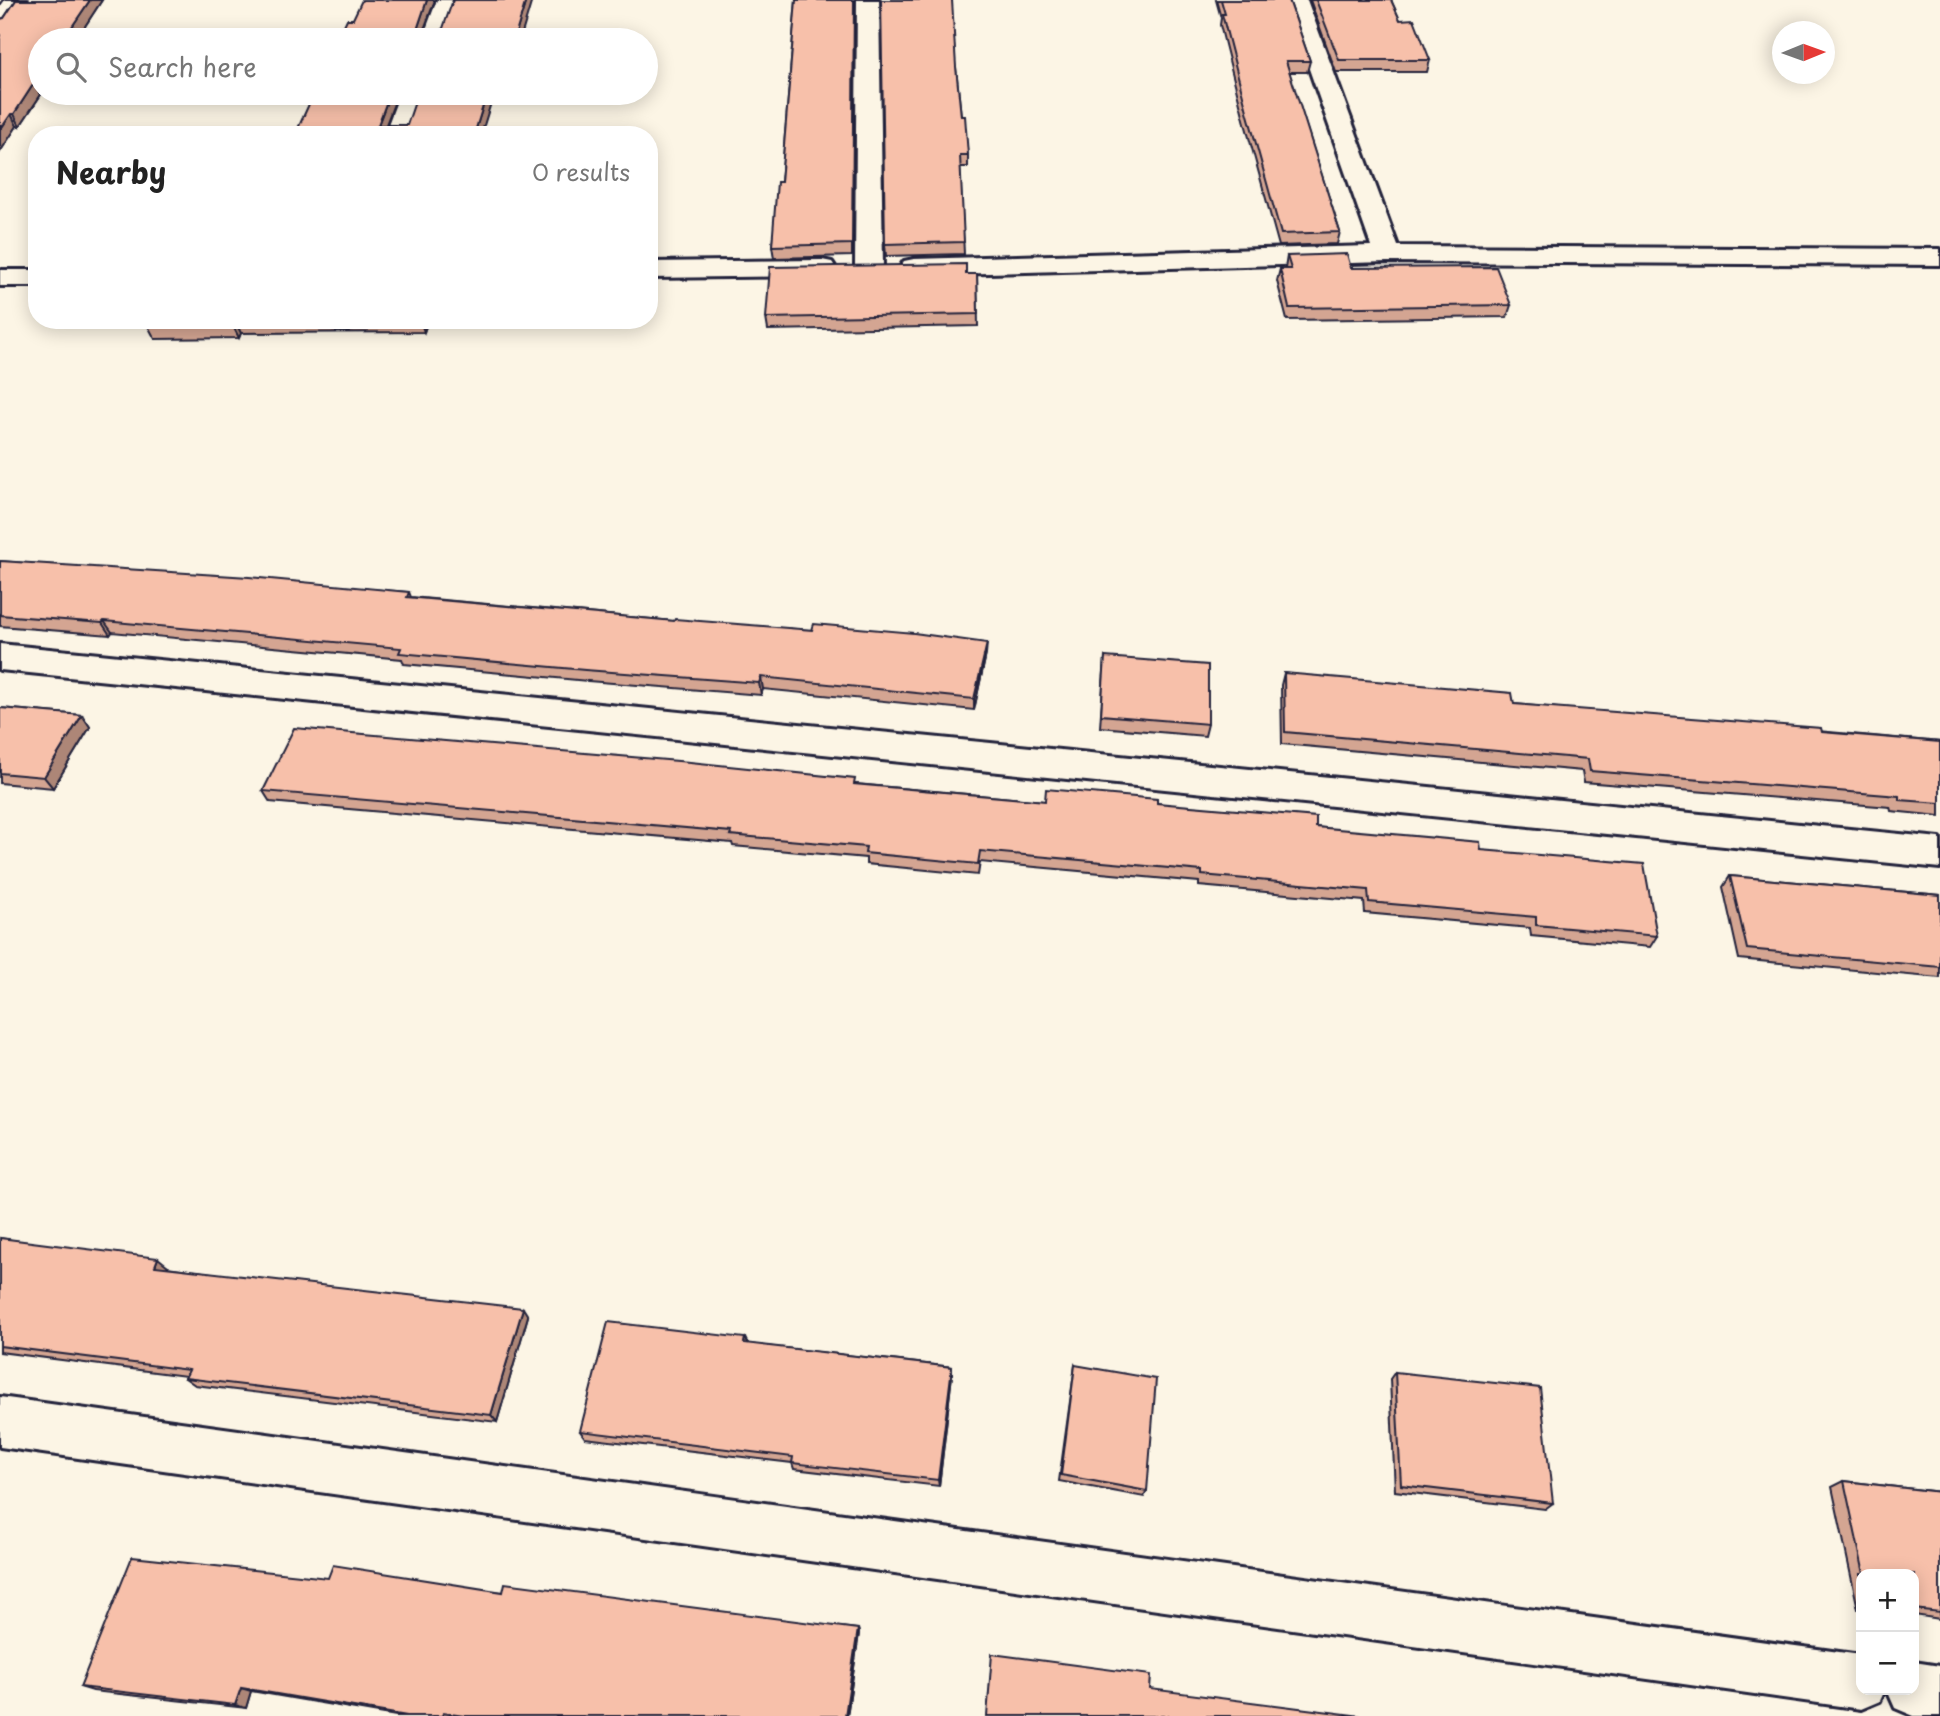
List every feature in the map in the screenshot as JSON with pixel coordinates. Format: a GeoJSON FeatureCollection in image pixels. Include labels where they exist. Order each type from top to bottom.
{"type":"FeatureCollection","features":[{"type":"Feature","properties":{"kind":"street"},"geometry":{"type":"LineString","coordinates":[[0,23],[16,0]]}},
{"type":"Feature","properties":{"kind":"street"},"geometry":{"type":"LineString","coordinates":[[438,28],[449,0]]}},
{"type":"Feature","properties":{"kind":"street"},"geometry":{"type":"LineString","coordinates":[[868,0],[869,267]]}},
{"type":"Feature","properties":{"kind":"street"},"geometry":{"type":"LineString","coordinates":[[1296,0],[1387,254]]}},
{"type":"Feature","properties":{"kind":"street"},"geometry":{"type":"LineString","coordinates":[[399,126],[407,105]]}},
{"type":"Feature","properties":{"kind":"street"},"geometry":{"type":"LineString","coordinates":[[658,270],[1387,254],[1940,257]]}},
{"type":"Feature","properties":{"kind":"street"},"geometry":{"type":"LineString","coordinates":[[0,278],[28,278]]}},
{"type":"Feature","properties":{"kind":"street"},"geometry":{"type":"LineString","coordinates":[[0,657],[1940,853]]}},
{"type":"Feature","properties":{"kind":"street"},"geometry":{"type":"LineString","coordinates":[[0,1422],[1856,1681]]}},
{"type":"Feature","properties":{"kind":"street"},"geometry":{"type":"LineString","coordinates":[[1919,1690],[1940,1693]]}},
{"type":"Feature","properties":{"kind":"building"},"geometry":{"type":"Polygon","coordinates":[[[16,0],[90,0],[71,28],[28,28],[28,92],[0,130],[0,19],[4,18],[16,0]]]}},
{"type":"Feature","properties":{"kind":"building"},"geometry":{"type":"Polygon","coordinates":[[[362,0],[427,0],[418,28],[343,28],[347,19],[353,19],[362,0]]]}},
{"type":"Feature","properties":{"kind":"building"},"geometry":{"type":"Polygon","coordinates":[[[453,0],[526,0],[518,28],[443,28],[453,0]]]}},
{"type":"Feature","properties":{"kind":"building"},"geometry":{"type":"Polygon","coordinates":[[[796,0],[854,0],[852,244],[772,246],[777,182],[781,182],[796,0]]]}},
{"type":"Feature","properties":{"kind":"building"},"geometry":{"type":"Polygon","coordinates":[[[881,0],[952,0],[961,116],[965,116],[968,155],[960,155],[964,242],[885,244],[881,0]]]}},
{"type":"Feature","properties":{"kind":"building"},"geometry":{"type":"Polygon","coordinates":[[[1221,0],[1289,0],[1310,61],[1286,61],[1340,232],[1281,234],[1222,14],[1225,14],[1221,0]]]}},
{"type":"Feature","properties":{"kind":"building"},"geometry":{"type":"Polygon","coordinates":[[[1316,0],[1391,0],[1400,20],[1414,19],[1430,60],[1339,60],[1316,0]]]}},
{"type":"Feature","properties":{"kind":"building"},"geometry":{"type":"Polygon","coordinates":[[[309,105],[386,105],[378,125],[407,125],[414,105],[483,105],[477,126],[299,126],[309,105]]]}},
{"type":"Feature","properties":{"kind":"building"},"geometry":{"type":"Polygon","coordinates":[[[1347,254],[1351,268],[1496,267],[1511,305],[1289,308],[1280,269],[1291,269],[1287,256],[1347,254]]]}},
{"type":"Feature","properties":{"kind":"building"},"geometry":{"type":"Polygon","coordinates":[[[966,264],[966,274],[977,274],[978,314],[766,318],[770,267],[966,264]]]}},
{"type":"Feature","properties":{"kind":"building"},"geometry":{"type":"Polygon","coordinates":[[[0,561],[249,577],[409,592],[407,597],[674,621],[812,630],[814,624],[987,643],[974,699],[761,677],[759,683],[585,670],[399,653],[401,648],[104,621],[102,623],[0,615],[0,561]]]}},
{"type":"Feature","properties":{"kind":"building"},"geometry":{"type":"Polygon","coordinates":[[[1105,657],[1208,665],[1208,724],[1101,715],[1105,657]]]}},
{"type":"Feature","properties":{"kind":"building"},"geometry":{"type":"Polygon","coordinates":[[[1284,673],[1512,693],[1514,704],[1821,728],[1822,732],[1940,742],[1940,803],[1900,800],[1899,796],[1590,771],[1588,759],[1285,732],[1284,673]]]}},
{"type":"Feature","properties":{"kind":"building"},"geometry":{"type":"Polygon","coordinates":[[[0,708],[82,715],[44,777],[0,773],[0,708]]]}},
{"type":"Feature","properties":{"kind":"building"},"geometry":{"type":"Polygon","coordinates":[[[294,728],[690,762],[855,779],[854,784],[1045,801],[1046,789],[1157,799],[1157,803],[1316,817],[1316,827],[1480,842],[1481,850],[1644,864],[1657,936],[1536,925],[1536,917],[1369,902],[1368,890],[1202,875],[1202,871],[980,851],[978,864],[865,853],[866,847],[730,835],[731,832],[263,791],[294,728]]]}},
{"type":"Feature","properties":{"kind":"building"},"geometry":{"type":"Polygon","coordinates":[[[1730,876],[1940,895],[1940,967],[1747,949],[1730,876]]]}},
{"type":"Feature","properties":{"kind":"building"},"geometry":{"type":"Polygon","coordinates":[[[0,1238],[158,1258],[155,1266],[523,1308],[491,1415],[185,1378],[189,1370],[0,1346],[0,1238]]]}},
{"type":"Feature","properties":{"kind":"building"},"geometry":{"type":"Polygon","coordinates":[[[608,1322],[745,1338],[744,1343],[952,1367],[938,1480],[792,1463],[793,1457],[580,1431],[608,1322]]]}},
{"type":"Feature","properties":{"kind":"building"},"geometry":{"type":"Polygon","coordinates":[[[1075,1365],[1156,1379],[1147,1491],[1061,1475],[1075,1365]]]}},
{"type":"Feature","properties":{"kind":"building"},"geometry":{"type":"Polygon","coordinates":[[[1395,1372],[1540,1388],[1553,1503],[1401,1485],[1395,1372]]]}},
{"type":"Feature","properties":{"kind":"building"},"geometry":{"type":"Polygon","coordinates":[[[1844,1481],[1940,1492],[1940,1612],[1919,1610],[1919,1569],[1863,1569],[1844,1481]]]}},
{"type":"Feature","properties":{"kind":"building"},"geometry":{"type":"Polygon","coordinates":[[[132,1557],[328,1578],[333,1565],[503,1592],[505,1583],[858,1629],[845,1716],[465,1716],[443,1713],[442,1716],[407,1716],[241,1688],[235,1705],[80,1687],[132,1557]]]}},
{"type":"Feature","properties":{"kind":"building"},"geometry":{"type":"Polygon","coordinates":[[[992,1654],[1151,1675],[1150,1689],[1361,1716],[987,1716],[992,1654]]]}}]}
